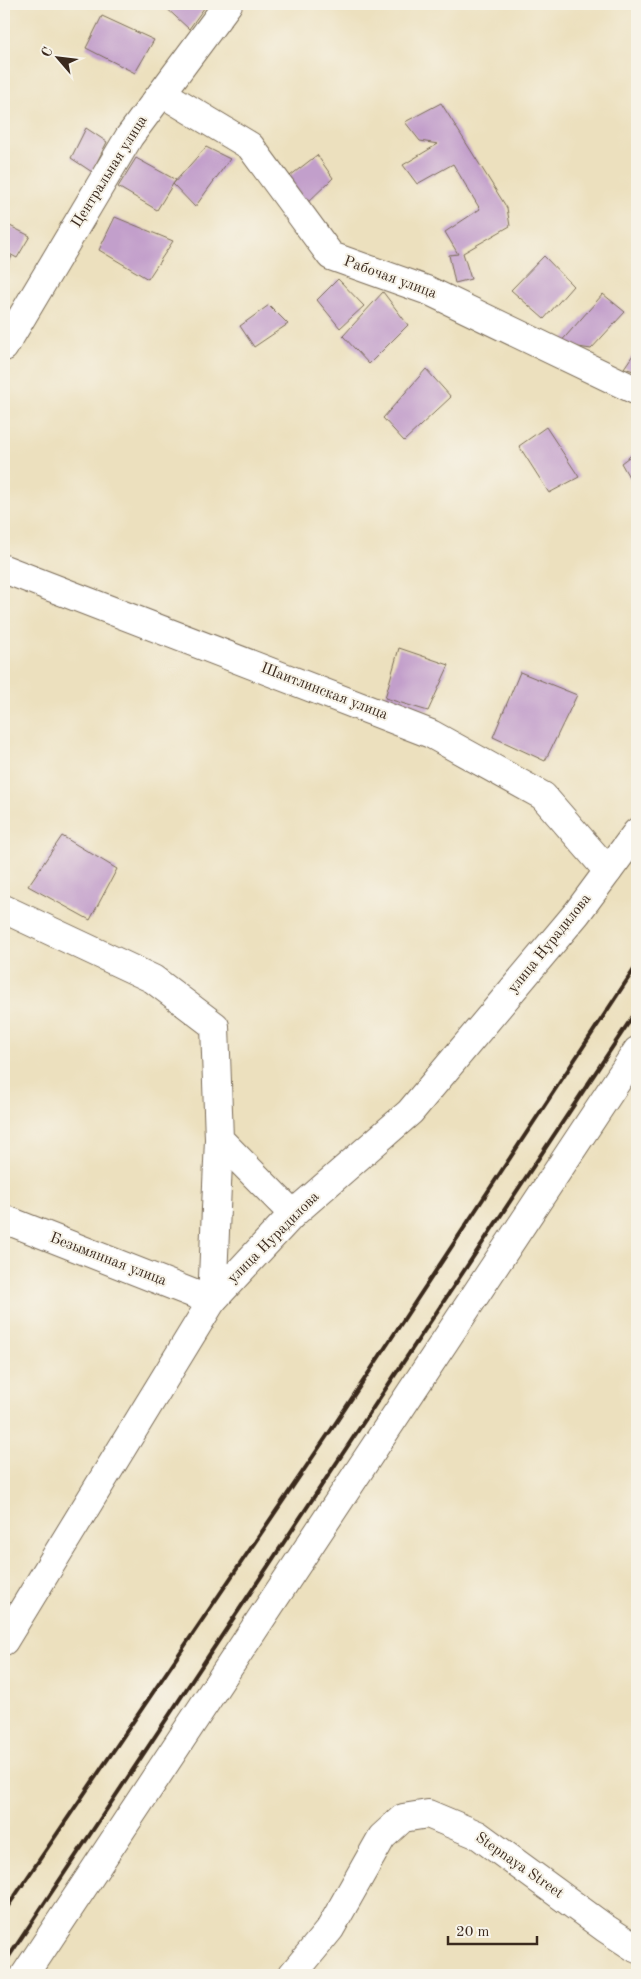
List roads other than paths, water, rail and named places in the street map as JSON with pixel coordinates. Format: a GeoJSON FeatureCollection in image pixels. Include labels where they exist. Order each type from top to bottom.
{"type":"FeatureCollection","features":[{"type":"Feature","properties":{"kind":"street","name":"Центральная улица"},"geometry":{"type":"LineString","coordinates":[[4,347],[129,137],[228,4]]}},
{"type":"Feature","properties":{"kind":"street","name":"Рабочая улица"},"geometry":{"type":"LineString","coordinates":[[162,93],[250,146],[331,256],[429,291],[637,391]]}},
{"type":"Feature","properties":{"kind":"street","name":"Шаитлинская улица"},"geometry":{"type":"LineString","coordinates":[[4,568],[431,734],[542,796],[608,871]]}},
{"type":"Feature","properties":{"kind":"street","name":"улица Нурадилова"},"geometry":{"type":"LineString","coordinates":[[4,1641],[212,1301],[293,1214],[410,1112],[577,914],[637,832]]}},
{"type":"Feature","properties":{"kind":"street"},"geometry":{"type":"LineString","coordinates":[[4,909],[153,979],[215,1026],[219,1139],[212,1301]]}},
{"type":"Feature","properties":{"kind":"street"},"geometry":{"type":"LineString","coordinates":[[25,1975],[637,1051]]}},
{"type":"Feature","properties":{"kind":"street"},"geometry":{"type":"LineString","coordinates":[[219,1139],[293,1214]]}},
{"type":"Feature","properties":{"kind":"street","name":"Безымянная улица"},"geometry":{"type":"LineString","coordinates":[[4,1219],[212,1301]]}},
{"type":"Feature","properties":{"kind":"street","name":"Stepnaya Street"},"geometry":{"type":"LineString","coordinates":[[292,1975],[330,1928],[382,1837],[403,1818],[428,1814],[478,1835],[605,1928],[637,1949]]}},
{"type":"Feature","properties":{"kind":"railway"},"geometry":{"type":"LineString","coordinates":[[4,1912],[331,1430],[637,965]]}},
{"type":"Feature","properties":{"kind":"railway"},"geometry":{"type":"LineString","coordinates":[[4,1964],[637,1010]]}}]}
